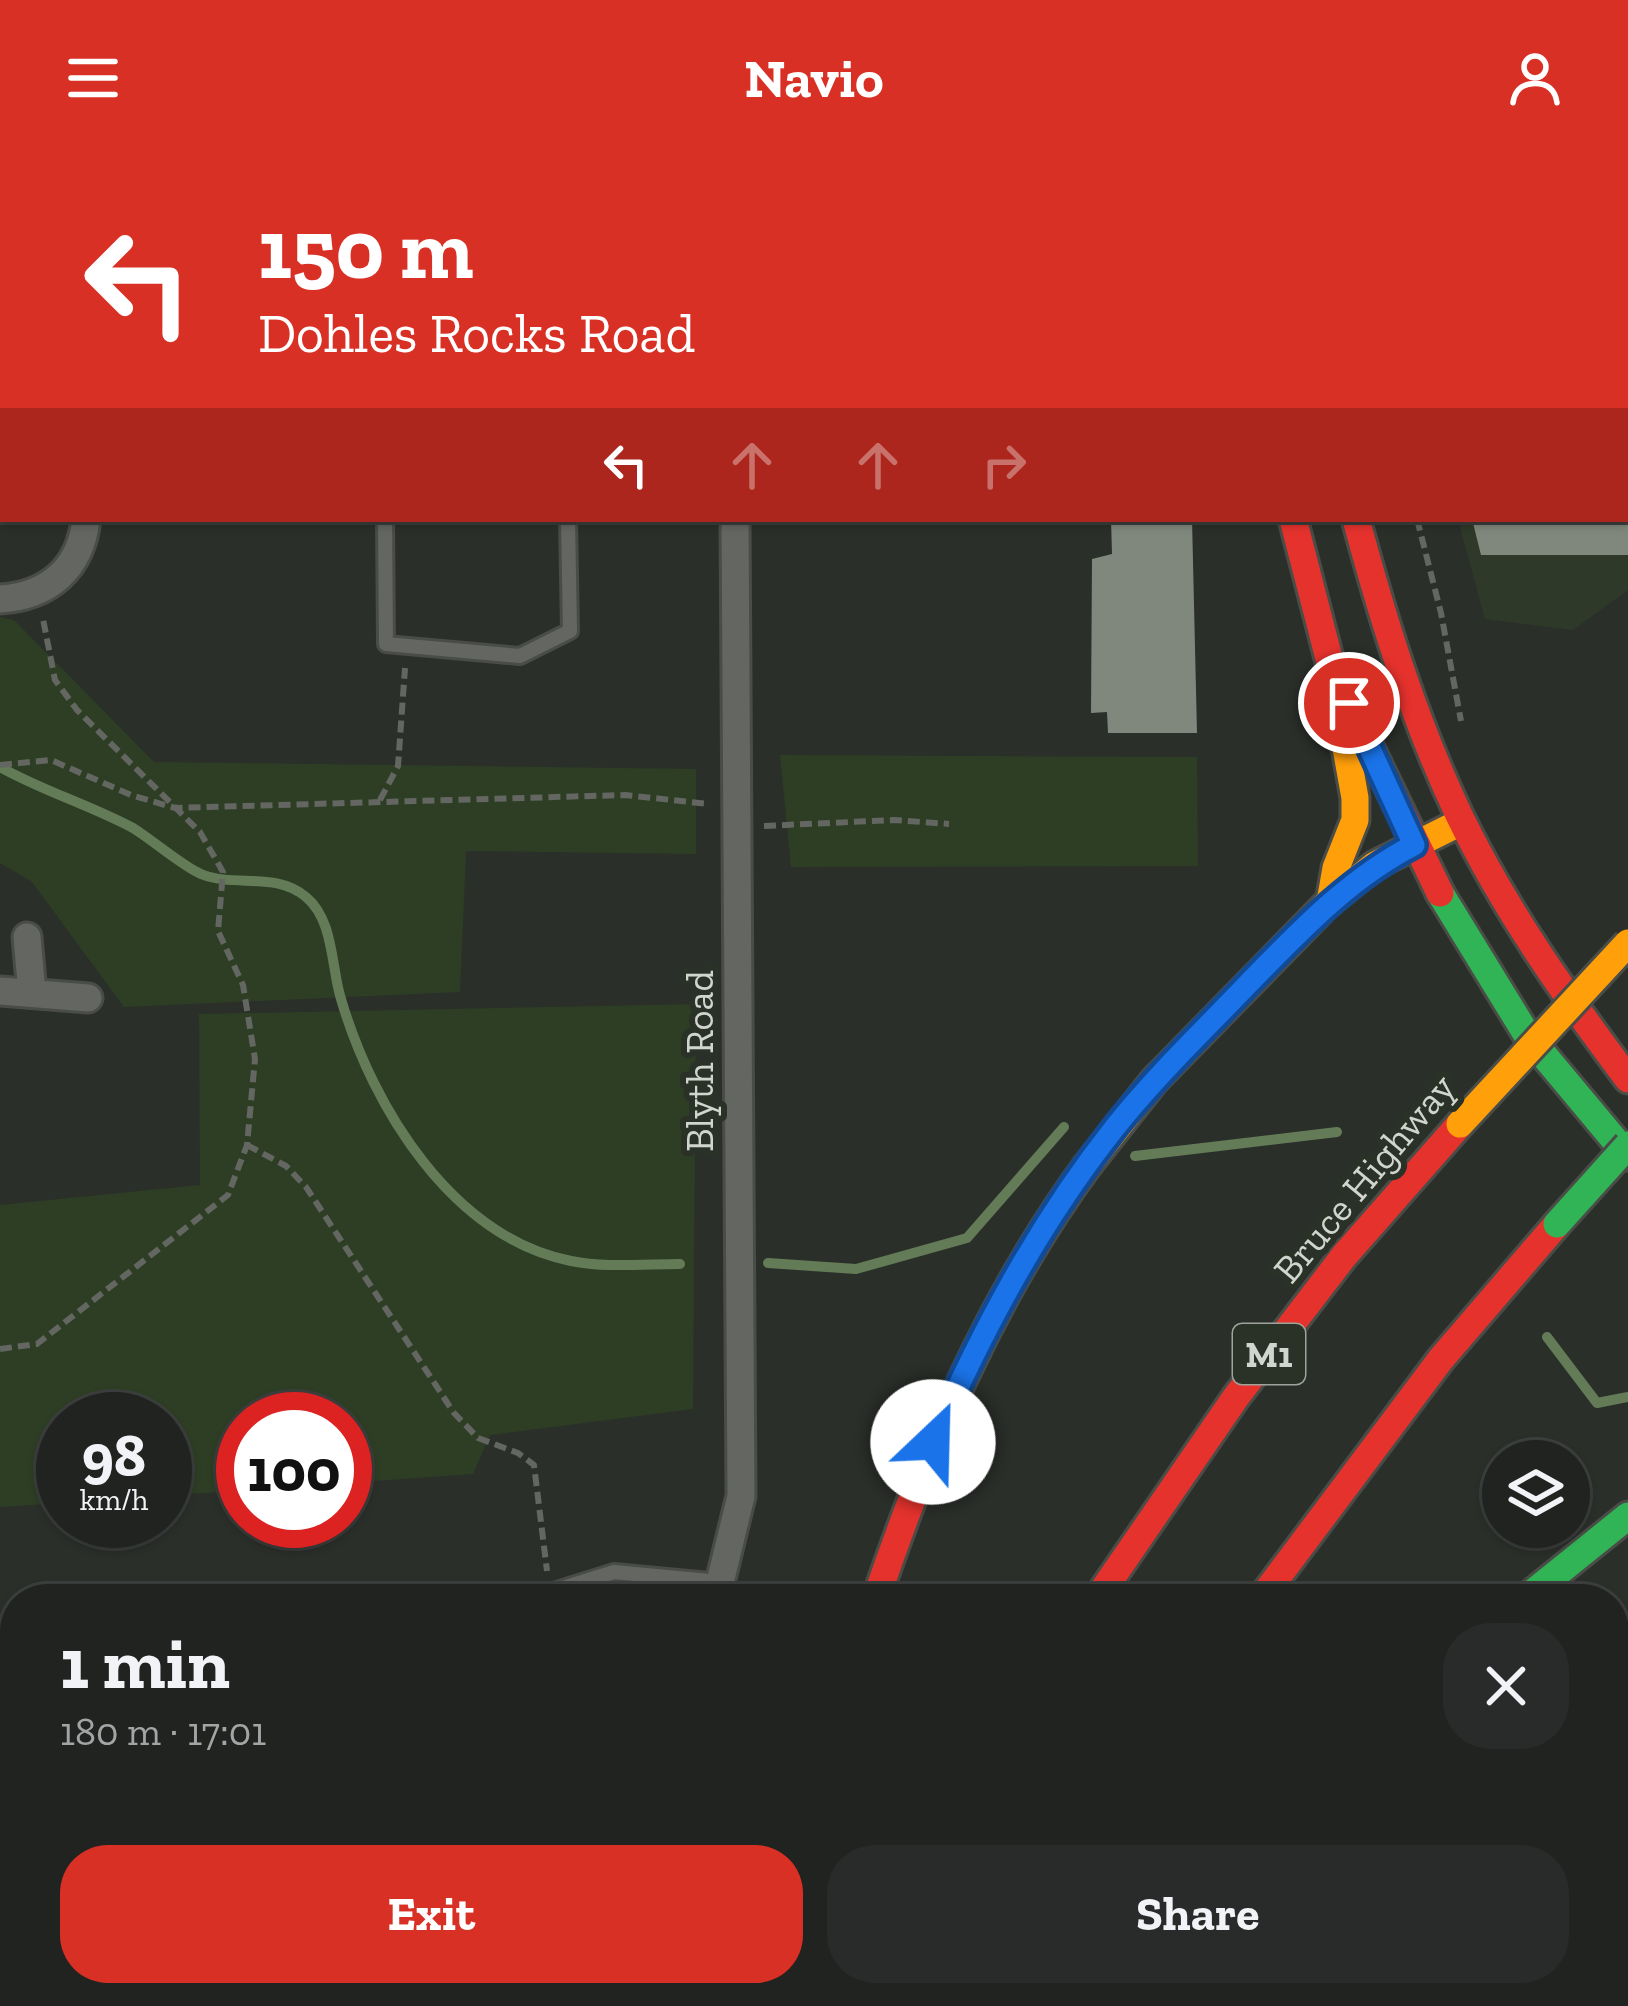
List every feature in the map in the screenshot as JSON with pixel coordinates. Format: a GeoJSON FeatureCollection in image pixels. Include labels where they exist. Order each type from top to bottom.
{"type":"FeatureCollection","features":[{"type":"Feature","properties":{"kind":"main road"},"geometry":{"type":"LineString","coordinates":[[1294,522],[1332,670],[1355,798],[1355,820],[1336,868],[1330,903]]}},
{"type":"Feature","properties":{"kind":"main road"},"geometry":{"type":"LineString","coordinates":[[1357,522],[1400,677],[1461,822],[1540,960],[1628,1079]]}},
{"type":"Feature","properties":{"kind":"main road"},"geometry":{"type":"LineString","coordinates":[[1332,670],[1414,845],[1461,931],[1527,1035],[1628,1156]]}},
{"type":"Feature","properties":{"kind":"main road"},"geometry":{"type":"LineString","coordinates":[[881,1584],[933,1442],[980,1337],[1047,1223],[1104,1142],[1148,1090],[1330,903],[1366,872],[1461,822]]}},
{"type":"Feature","properties":{"kind":"main road","name":"Bruce Highway"},"geometry":{"type":"LineString","coordinates":[[1107,1584],[1236,1396],[1344,1256],[1628,944]]}},
{"type":"Feature","properties":{"kind":"main road"},"geometry":{"type":"LineString","coordinates":[[1273,1584],[1441,1359],[1628,1145]]}},
{"type":"Feature","properties":{"kind":"main road"},"geometry":{"type":"LineString","coordinates":[[1544,1584],[1628,1516]]}},
{"type":"Feature","properties":{"kind":"street"},"geometry":{"type":"LineString","coordinates":[[14,598],[63,574],[83,546],[86,522]]}},
{"type":"Feature","properties":{"kind":"street","name":"Blyth Road"},"geometry":{"type":"LineString","coordinates":[[719,1584],[741,1496],[735,522]]}},
{"type":"Feature","properties":{"kind":"street"},"geometry":{"type":"LineString","coordinates":[[28,937],[32,993]]}},
{"type":"Feature","properties":{"kind":"street"},"geometry":{"type":"LineString","coordinates":[[0,992],[88,998]]}},
{"type":"Feature","properties":{"kind":"lane"},"geometry":{"type":"LineString","coordinates":[[385,522],[386,644],[520,656],[570,632],[568,522]]}},
{"type":"Feature","properties":{"kind":"lane"},"geometry":{"type":"LineString","coordinates":[[575,1584],[614,1572],[683,1584]]}},
{"type":"Feature","properties":{"kind":"path"},"geometry":{"type":"LineString","coordinates":[[1418,522],[1451,672]]}},
{"type":"Feature","properties":{"kind":"path"},"geometry":{"type":"LineString","coordinates":[[0,1349],[37,1344],[227,1195],[247,1145],[255,1059],[243,985],[218,931],[224,872],[200,832],[77,710],[55,680],[41,609],[14,598]]}},
{"type":"Feature","properties":{"kind":"path"},"geometry":{"type":"LineString","coordinates":[[379,802],[398,766],[406,646]]}},
{"type":"Feature","properties":{"kind":"path"},"geometry":{"type":"LineString","coordinates":[[0,765],[51,760],[130,795],[175,808],[625,795],[737,816],[949,824]]}},
{"type":"Feature","properties":{"kind":"path"},"geometry":{"type":"LineString","coordinates":[[247,1145],[286,1166],[306,1187],[454,1413],[478,1438],[518,1453],[534,1466],[548,1584]]}},
{"type":"Feature","properties":{"kind":"shaded area"},"geometry":{"type":"Polygon","coordinates":[[[1459,522],[1628,522],[1628,590],[1573,630],[1485,619],[1459,522]]]}},
{"type":"Feature","properties":{"kind":"shaded area"},"geometry":{"type":"Polygon","coordinates":[[[0,617],[14,620],[154,762],[696,769],[696,854],[466,851],[460,992],[124,1007],[32,882],[0,863],[0,617]]]}},
{"type":"Feature","properties":{"kind":"shaded area"},"geometry":{"type":"Polygon","coordinates":[[[780,755],[1197,757],[1198,866],[791,867],[780,755]]]}},
{"type":"Feature","properties":{"kind":"shaded area"},"geometry":{"type":"Polygon","coordinates":[[[696,1004],[693,1409],[490,1435],[473,1474],[372,1481],[372,1392],[216,1392],[216,1492],[192,1494],[192,1392],[36,1392],[36,1505],[0,1507],[0,1205],[200,1185],[199,1014],[696,1004]]]}},
{"type":"Feature","properties":{"kind":"building"},"geometry":{"type":"Polygon","coordinates":[[[1111,522],[1192,522],[1197,733],[1108,733],[1107,712],[1091,713],[1092,559],[1112,554],[1111,522]]]}},
{"type":"Feature","properties":{"kind":"building"},"geometry":{"type":"Polygon","coordinates":[[[1473,522],[1628,522],[1628,555],[1481,555],[1473,522]]]}},
{"type":"Feature","properties":{"kind":"waterway"},"geometry":{"type":"LineString","coordinates":[[0,767],[133,828],[201,874],[281,884],[306,897],[327,931],[355,1041],[396,1123],[423,1162],[489,1225],[528,1247],[571,1261],[680,1264]]}},
{"type":"Feature","properties":{"kind":"waterway"},"geometry":{"type":"LineString","coordinates":[[768,1263],[856,1269],[967,1238],[1064,1127]]}},
{"type":"Feature","properties":{"kind":"waterway"},"geometry":{"type":"LineString","coordinates":[[1135,1156],[1337,1132]]}},
{"type":"Feature","properties":{"kind":"waterway"},"geometry":{"type":"LineString","coordinates":[[1547,1337],[1597,1403],[1628,1397]]}},
{"type":"Feature","properties":{"kind":"traffic: fast"},"geometry":{"type":"LineString","coordinates":[[1440,893],[1527,1035],[1628,1156]]}},
{"type":"Feature","properties":{"kind":"traffic: fast"},"geometry":{"type":"LineString","coordinates":[[1557,1224],[1628,1145]]}},
{"type":"Feature","properties":{"kind":"traffic: fast"},"geometry":{"type":"LineString","coordinates":[[1544,1584],[1628,1516]]}},
{"type":"Feature","properties":{"kind":"traffic: slow"},"geometry":{"type":"LineString","coordinates":[[1330,902],[1336,868],[1355,820],[1332,670]]}},
{"type":"Feature","properties":{"kind":"traffic: slow"},"geometry":{"type":"LineString","coordinates":[[1087,1166],[1154,1081],[1327,904],[1375,865],[1461,822]]}},
{"type":"Feature","properties":{"kind":"traffic: slow"},"geometry":{"type":"LineString","coordinates":[[1460,1124],[1628,943]]}},
{"type":"Feature","properties":{"kind":"traffic: jam"},"geometry":{"type":"LineString","coordinates":[[1294,522],[1332,670],[1440,893]]}},
{"type":"Feature","properties":{"kind":"traffic: jam"},"geometry":{"type":"LineString","coordinates":[[1357,522],[1401,669],[1459,815],[1537,951],[1628,1079]]}},
{"type":"Feature","properties":{"kind":"traffic: jam"},"geometry":{"type":"LineString","coordinates":[[1107,1584],[1236,1397],[1344,1256],[1460,1124]]}},
{"type":"Feature","properties":{"kind":"traffic: jam"},"geometry":{"type":"LineString","coordinates":[[881,1584],[965,1374],[1021,1267],[1087,1166]]}},
{"type":"Feature","properties":{"kind":"traffic: jam"},"geometry":{"type":"LineString","coordinates":[[1272,1584],[1441,1359],[1557,1224]]}},
{"type":"Feature","properties":{"kind":"route"},"geometry":{"type":"LineString","coordinates":[[933,1442],[1013,1277],[1118,1124],[1297,934],[1366,872],[1414,845],[1349,703]]}}]}
